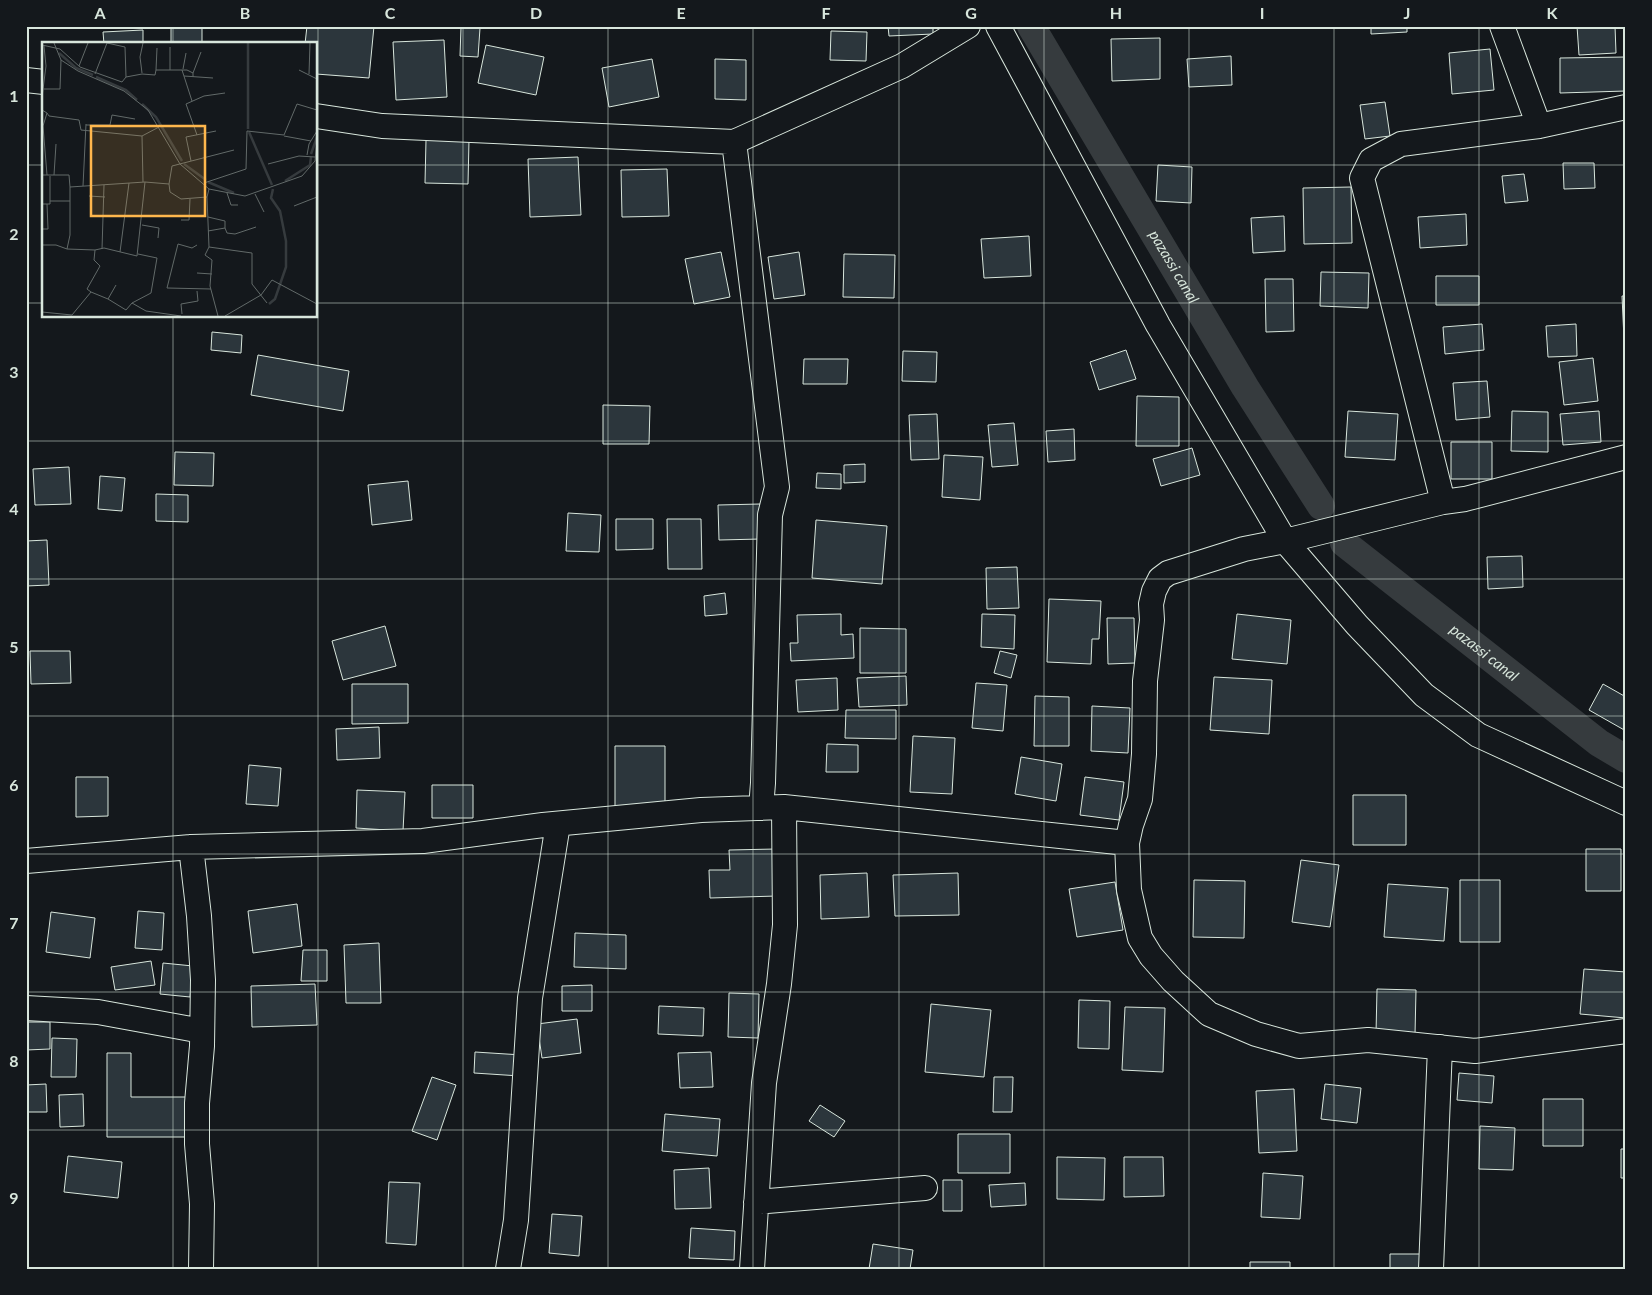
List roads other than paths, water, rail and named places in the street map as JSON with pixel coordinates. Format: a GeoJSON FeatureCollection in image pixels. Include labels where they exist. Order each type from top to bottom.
{"type":"FeatureCollection","features":[{"type":"Feature","properties":{"kind":"street"},"geometry":{"type":"LineString","coordinates":[[318,116],[382,126],[734,142],[902,66],[968,26]]}},
{"type":"Feature","properties":{"kind":"street"},"geometry":{"type":"LineString","coordinates":[[998,26],[1158,325],[1285,541],[1357,625],[1424,695],[1478,735],[1626,803]]}},
{"type":"Feature","properties":{"kind":"street"},"geometry":{"type":"LineString","coordinates":[[1502,26],[1539,126]]}},
{"type":"Feature","properties":{"kind":"street"},"geometry":{"type":"LineString","coordinates":[[26,80],[42,82]]}},
{"type":"Feature","properties":{"kind":"street"},"geometry":{"type":"LineString","coordinates":[[1443,502],[1362,178],[1371,160],[1400,144],[1539,126],[1626,106]]}},
{"type":"Feature","properties":{"kind":"street"},"geometry":{"type":"LineString","coordinates":[[734,142],[777,487],[770,515],[763,783],[772,807],[785,925],[780,984],[764,1083],[752,1269]]}},
{"type":"Feature","properties":{"kind":"street"},"geometry":{"type":"LineString","coordinates":[[1626,457],[1465,499],[1443,502],[1285,541],[1244,549],[1186,566],[1168,573],[1160,579],[1154,591],[1151,604],[1152,620],[1145,681],[1144,754],[1140,799],[1130,825],[1128,843],[1129,890],[1140,938],[1173,981],[1208,1014],[1256,1034],[1299,1046],[1368,1040],[1475,1051],[1626,1031]]}},
{"type":"Feature","properties":{"kind":"street"},"geometry":{"type":"LineString","coordinates":[[26,861],[191,847],[423,841],[558,824],[701,810],[772,807],[1128,843]]}},
{"type":"Feature","properties":{"kind":"street"},"geometry":{"type":"LineString","coordinates":[[508,1269],[516,1220],[530,998],[558,824]]}},
{"type":"Feature","properties":{"kind":"street"},"geometry":{"type":"LineString","coordinates":[[191,847],[199,916],[202,971],[202,1031],[197,1103],[197,1144],[202,1219],[201,1269]]}},
{"type":"Feature","properties":{"kind":"street"},"geometry":{"type":"LineString","coordinates":[[26,1008],[98,1012],[202,1031]]}},
{"type":"Feature","properties":{"kind":"street"},"geometry":{"type":"LineString","coordinates":[[1431,1269],[1440,1047]]}},
{"type":"Feature","properties":{"kind":"street"},"geometry":{"type":"LineString","coordinates":[[756,1202],[925,1188]]}},
{"type":"Feature","properties":{"kind":"waterway","name":"pazassi canal"},"geometry":{"type":"LineString","coordinates":[[1031,26],[1245,387],[1321,506]]}},
{"type":"Feature","properties":{"kind":"waterway","name":"pazassi canal"},"geometry":{"type":"LineString","coordinates":[[1344,543],[1599,743],[1626,759]]}}]}
